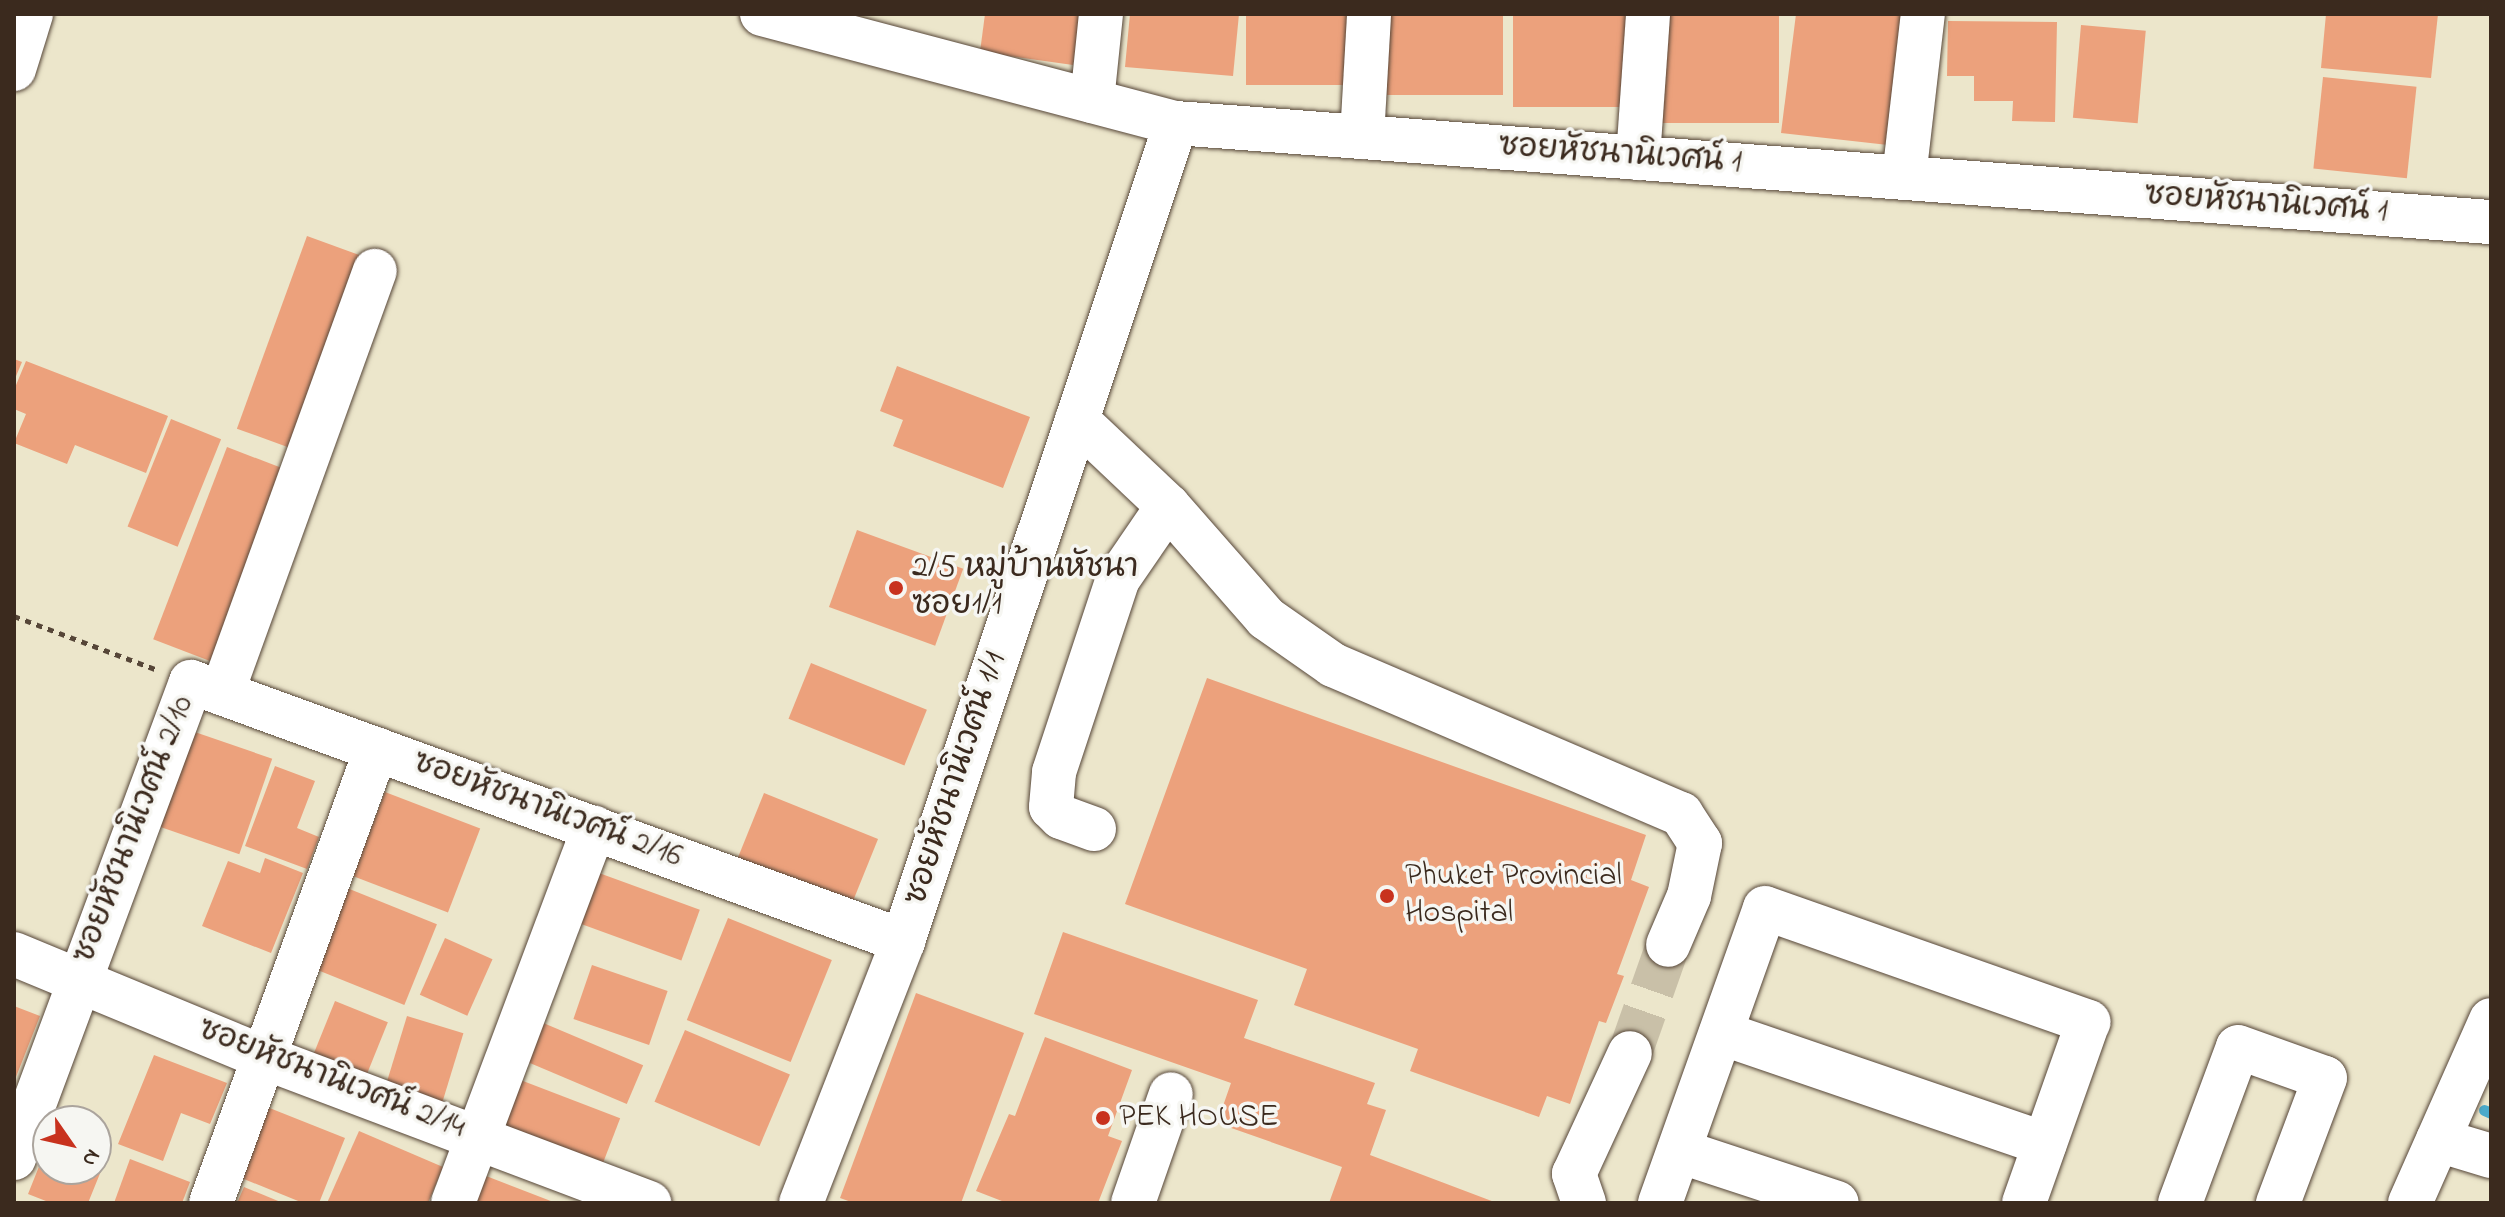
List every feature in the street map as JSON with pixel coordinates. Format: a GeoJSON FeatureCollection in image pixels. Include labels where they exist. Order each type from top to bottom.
{"type":"FeatureCollection","features":[{"type":"Feature","properties":{"kind":"street"},"geometry":{"type":"LineString","coordinates":[[14,69],[31,14]]}},
{"type":"Feature","properties":{"kind":"street","name":"ซอยหัชนานิเวศน์ 1"},"geometry":{"type":"LineString","coordinates":[[762,14],[1176,123],[2491,222]]}},
{"type":"Feature","properties":{"kind":"street"},"geometry":{"type":"LineString","coordinates":[[1092,101],[1101,14]]}},
{"type":"Feature","properties":{"kind":"street"},"geometry":{"type":"LineString","coordinates":[[1362,137],[1369,14]]}},
{"type":"Feature","properties":{"kind":"street"},"geometry":{"type":"LineString","coordinates":[[1638,158],[1648,14]]}},
{"type":"Feature","properties":{"kind":"street"},"geometry":{"type":"LineString","coordinates":[[1904,177],[1923,14]]}},
{"type":"Feature","properties":{"kind":"street","name":"ซอยหัชนานิเวศน์ 1/1"},"geometry":{"type":"LineString","coordinates":[[801,1203],[903,941],[1176,123]]}},
{"type":"Feature","properties":{"kind":"street","name":"ซอยหัชนานิเวศน์ 2/10"},"geometry":{"type":"LineString","coordinates":[[14,1158],[79,979],[206,688],[375,271]]}},
{"type":"Feature","properties":{"kind":"street"},"geometry":{"type":"LineString","coordinates":[[1077,420],[1168,506],[1266,618],[1333,665],[1681,814],[1700,843],[1689,896],[1668,945]]}},
{"type":"Feature","properties":{"kind":"street"},"geometry":{"type":"LineString","coordinates":[[1094,829],[1061,817],[1051,807],[1054,772],[1118,579],[1168,506]]}},
{"type":"Feature","properties":{"kind":"street","name":"ซอยหัชนานิเวศน์ 2/16"},"geometry":{"type":"LineString","coordinates":[[206,688],[903,941]]}},
{"type":"Feature","properties":{"kind":"street"},"geometry":{"type":"LineString","coordinates":[[211,1203],[376,749]]}},
{"type":"Feature","properties":{"kind":"street"},"geometry":{"type":"LineString","coordinates":[[453,1203],[594,828]]}},
{"type":"Feature","properties":{"kind":"street"},"geometry":{"type":"LineString","coordinates":[[1660,1203],[1765,908],[2088,1022],[2024,1203]]}},
{"type":"Feature","properties":{"kind":"street","name":"ซอยหัชนานิเวศน์ 2/14"},"geometry":{"type":"LineString","coordinates":[[14,954],[263,1057],[649,1203]]}},
{"type":"Feature","properties":{"kind":"street"},"geometry":{"type":"LineString","coordinates":[[2410,1203],[2491,1020]]}},
{"type":"Feature","properties":{"kind":"street"},"geometry":{"type":"LineString","coordinates":[[1721,1033],[2045,1144]]}},
{"type":"Feature","properties":{"kind":"street"},"geometry":{"type":"LineString","coordinates":[[2180,1203],[2238,1047],[2325,1078],[2278,1203]]}},
{"type":"Feature","properties":{"kind":"street"},"geometry":{"type":"LineString","coordinates":[[1584,1203],[1574,1174],[1630,1053]]}},
{"type":"Feature","properties":{"kind":"street"},"geometry":{"type":"LineString","coordinates":[[1133,1203],[1171,1094]]}},
{"type":"Feature","properties":{"kind":"street"},"geometry":{"type":"LineString","coordinates":[[2438,1140],[2491,1156]]}},
{"type":"Feature","properties":{"kind":"street"},"geometry":{"type":"LineString","coordinates":[[1679,1151],[1837,1203]]}},
{"type":"Feature","properties":{"kind":"path"},"geometry":{"type":"LineString","coordinates":[[14,616],[206,688]]}},
{"type":"Feature","properties":{"kind":"building"},"geometry":{"type":"Polygon","coordinates":[[[985,14],[1081,14],[1073,65],[980,52],[985,14]]]}},
{"type":"Feature","properties":{"kind":"building"},"geometry":{"type":"Polygon","coordinates":[[[1130,14],[1239,14],[1233,76],[1125,67],[1130,14]]]}},
{"type":"Feature","properties":{"kind":"building"},"geometry":{"type":"Polygon","coordinates":[[[1246,14],[1354,14],[1354,85],[1246,85],[1246,14]]]}},
{"type":"Feature","properties":{"kind":"building"},"geometry":{"type":"Polygon","coordinates":[[[1387,14],[1503,14],[1503,95],[1387,95],[1387,14]]]}},
{"type":"Feature","properties":{"kind":"building"},"geometry":{"type":"Polygon","coordinates":[[[1513,14],[1629,14],[1629,107],[1513,107],[1513,14]]]}},
{"type":"Feature","properties":{"kind":"building"},"geometry":{"type":"Polygon","coordinates":[[[1661,14],[1779,14],[1779,123],[1661,123],[1661,14]]]}},
{"type":"Feature","properties":{"kind":"building"},"geometry":{"type":"Polygon","coordinates":[[[1796,14],[1906,14],[1897,146],[1781,133],[1796,14]]]}},
{"type":"Feature","properties":{"kind":"building"},"geometry":{"type":"Polygon","coordinates":[[[2326,14],[2438,14],[2431,78],[2321,68],[2326,14]]]}},
{"type":"Feature","properties":{"kind":"building"},"geometry":{"type":"Polygon","coordinates":[[[1948,21],[2057,22],[2055,122],[2012,121],[2013,101],[1974,101],[1974,76],[1947,76],[1948,21]]]}},
{"type":"Feature","properties":{"kind":"building"},"geometry":{"type":"Polygon","coordinates":[[[2081,25],[2146,31],[2138,123],[2073,118],[2081,25]]]}},
{"type":"Feature","properties":{"kind":"building"},"geometry":{"type":"Polygon","coordinates":[[[2323,77],[2416,87],[2407,178],[2313,168],[2323,77]]]}},
{"type":"Feature","properties":{"kind":"building"},"geometry":{"type":"Polygon","coordinates":[[[307,236],[367,258],[297,451],[237,429],[307,236]]]}},
{"type":"Feature","properties":{"kind":"building"},"geometry":{"type":"Polygon","coordinates":[[[14,359],[22,362],[14,381],[14,359]]]}},
{"type":"Feature","properties":{"kind":"building"},"geometry":{"type":"Polygon","coordinates":[[[26,361],[168,416],[146,473],[75,445],[67,464],[14,443],[26,414],[14,409],[14,390],[26,361]]]}},
{"type":"Feature","properties":{"kind":"building"},"geometry":{"type":"Polygon","coordinates":[[[897,366],[1030,417],[1003,488],[893,446],[903,420],[880,411],[897,366]]]}},
{"type":"Feature","properties":{"kind":"building"},"geometry":{"type":"Polygon","coordinates":[[[171,419],[221,439],[178,547],[128,527],[171,419]]]}},
{"type":"Feature","properties":{"kind":"building"},"geometry":{"type":"Polygon","coordinates":[[[227,447],[288,470],[214,663],[153,639],[227,447]]]}},
{"type":"Feature","properties":{"kind":"building","name":"2/5 หมู่บ้านหัชนา ซอย1/1"},"geometry":{"type":"Polygon","coordinates":[[[857,530],[963,569],[935,646],[829,607],[857,530]]]}},
{"type":"Feature","properties":{"kind":"building"},"geometry":{"type":"Polygon","coordinates":[[[811,663],[927,710],[904,765],[789,719],[811,663]]]}},
{"type":"Feature","properties":{"kind":"building","name":"Phuket Provincial Hospital"},"geometry":{"type":"Polygon","coordinates":[[[1207,678],[1646,835],[1631,880],[1649,887],[1617,974],[1624,976],[1606,1023],[1599,1021],[1570,1104],[1547,1096],[1539,1117],[1410,1071],[1418,1049],[1294,1005],[1307,969],[1125,904],[1207,678]]]}},
{"type":"Feature","properties":{"kind":"building"},"geometry":{"type":"Polygon","coordinates":[[[189,730],[272,759],[239,854],[156,825],[189,730]]]}},
{"type":"Feature","properties":{"kind":"building"},"geometry":{"type":"Polygon","coordinates":[[[275,766],[315,781],[297,828],[319,837],[307,869],[245,846],[275,766]]]}},
{"type":"Feature","properties":{"kind":"building"},"geometry":{"type":"Polygon","coordinates":[[[385,792],[480,829],[448,913],[353,876],[385,792]]]}},
{"type":"Feature","properties":{"kind":"building"},"geometry":{"type":"Polygon","coordinates":[[[764,793],[878,839],[846,919],[732,873],[764,793]]]}},
{"type":"Feature","properties":{"kind":"building"},"geometry":{"type":"Polygon","coordinates":[[[265,858],[303,873],[271,953],[202,926],[228,861],[260,873],[265,858]]]}},
{"type":"Feature","properties":{"kind":"building"},"geometry":{"type":"Polygon","coordinates":[[[588,869],[700,910],[681,960],[570,920],[588,869]]]}},
{"type":"Feature","properties":{"kind":"building"},"geometry":{"type":"Polygon","coordinates":[[[347,888],[437,924],[404,1005],[314,969],[347,888]]]}},
{"type":"Feature","properties":{"kind":"building"},"geometry":{"type":"Polygon","coordinates":[[[728,918],[832,960],[791,1062],[687,1020],[728,918]]]}},
{"type":"Feature","properties":{"kind":"building"},"geometry":{"type":"Polygon","coordinates":[[[1063,932],[1258,1000],[1244,1038],[1375,1083],[1367,1104],[1386,1110],[1370,1155],[1497,1203],[1329,1203],[1342,1167],[1217,1123],[1231,1083],[1034,1014],[1063,932]]]}},
{"type":"Feature","properties":{"kind":"building"},"geometry":{"type":"Polygon","coordinates":[[[445,938],[493,959],[467,1016],[420,995],[445,938]]]}},
{"type":"Feature","properties":{"kind":"building"},"geometry":{"type":"Polygon","coordinates":[[[592,965],[668,991],[649,1045],[573,1019],[592,965]]]}},
{"type":"Feature","properties":{"kind":"building"},"geometry":{"type":"Polygon","coordinates":[[[916,993],[1024,1033],[961,1203],[854,1203],[840,1198],[916,993]]]}},
{"type":"Feature","properties":{"kind":"building"},"geometry":{"type":"Polygon","coordinates":[[[335,1001],[388,1022],[365,1080],[312,1058],[335,1001]]]}},
{"type":"Feature","properties":{"kind":"building"},"geometry":{"type":"Polygon","coordinates":[[[14,1006],[40,1016],[14,1082],[14,1006]]]}},
{"type":"Feature","properties":{"kind":"building"},"geometry":{"type":"Polygon","coordinates":[[[407,1016],[463,1033],[441,1106],[385,1089],[407,1016]]]}},
{"type":"Feature","properties":{"kind":"building"},"geometry":{"type":"Polygon","coordinates":[[[541,1022],[643,1065],[627,1104],[525,1061],[541,1022]]]}},
{"type":"Feature","properties":{"kind":"building"},"geometry":{"type":"Polygon","coordinates":[[[685,1030],[790,1075],[759,1146],[655,1102],[685,1030]]]}},
{"type":"Feature","properties":{"kind":"building"},"geometry":{"type":"Polygon","coordinates":[[[1045,1037],[1132,1070],[1108,1136],[1122,1141],[1098,1203],[1007,1203],[976,1191],[1009,1114],[1015,1116],[1045,1037]]]}},
{"type":"Feature","properties":{"kind":"building"},"geometry":{"type":"Polygon","coordinates":[[[154,1055],[227,1083],[210,1124],[181,1113],[163,1161],[118,1144],[154,1055]]]}},
{"type":"Feature","properties":{"kind":"building"},"geometry":{"type":"Polygon","coordinates":[[[510,1076],[620,1118],[600,1172],[490,1129],[510,1076]]]}},
{"type":"Feature","properties":{"kind":"building"},"geometry":{"type":"Polygon","coordinates":[[[267,1107],[345,1138],[319,1203],[303,1203],[239,1177],[267,1107]]]}},
{"type":"Feature","properties":{"kind":"building"},"geometry":{"type":"Polygon","coordinates":[[[359,1131],[443,1167],[428,1203],[327,1203],[359,1131]]]}},
{"type":"Feature","properties":{"kind":"building"},"geometry":{"type":"Polygon","coordinates":[[[130,1159],[190,1182],[182,1203],[114,1203],[130,1159]]]}},
{"type":"Feature","properties":{"kind":"building"},"geometry":{"type":"Polygon","coordinates":[[[481,1174],[556,1203],[470,1203],[481,1174]]]}},
{"type":"Feature","properties":{"kind":"building"},"geometry":{"type":"Polygon","coordinates":[[[32,1184],[95,1185],[88,1203],[51,1203],[28,1194],[32,1184]]]}},
{"type":"Feature","properties":{"kind":"building"},"geometry":{"type":"Polygon","coordinates":[[[244,1187],[283,1203],[237,1203],[244,1187]]]}},
{"type":"Feature","properties":{"kind":"waterway"},"geometry":{"type":"LineString","coordinates":[[2484,1110],[2491,1113]]}},
{"type":"Feature","properties":{"kind":"tunnel"},"geometry":{"type":"LineString","coordinates":[[1630,1053],[1668,945]]}},
{"type":"Feature","properties":{"kind":"place","name":"2/5 หมู่บ้านหัชนา ซอย1/1"},"geometry":{"type":"Point","coordinates":[896,588]}},
{"type":"Feature","properties":{"kind":"place","name":"Phuket Provincial Hospital"},"geometry":{"type":"Point","coordinates":[1387,896]}},
{"type":"Feature","properties":{"kind":"place","name":"PEK HOUSE"},"geometry":{"type":"Point","coordinates":[1103,1118]}}]}
